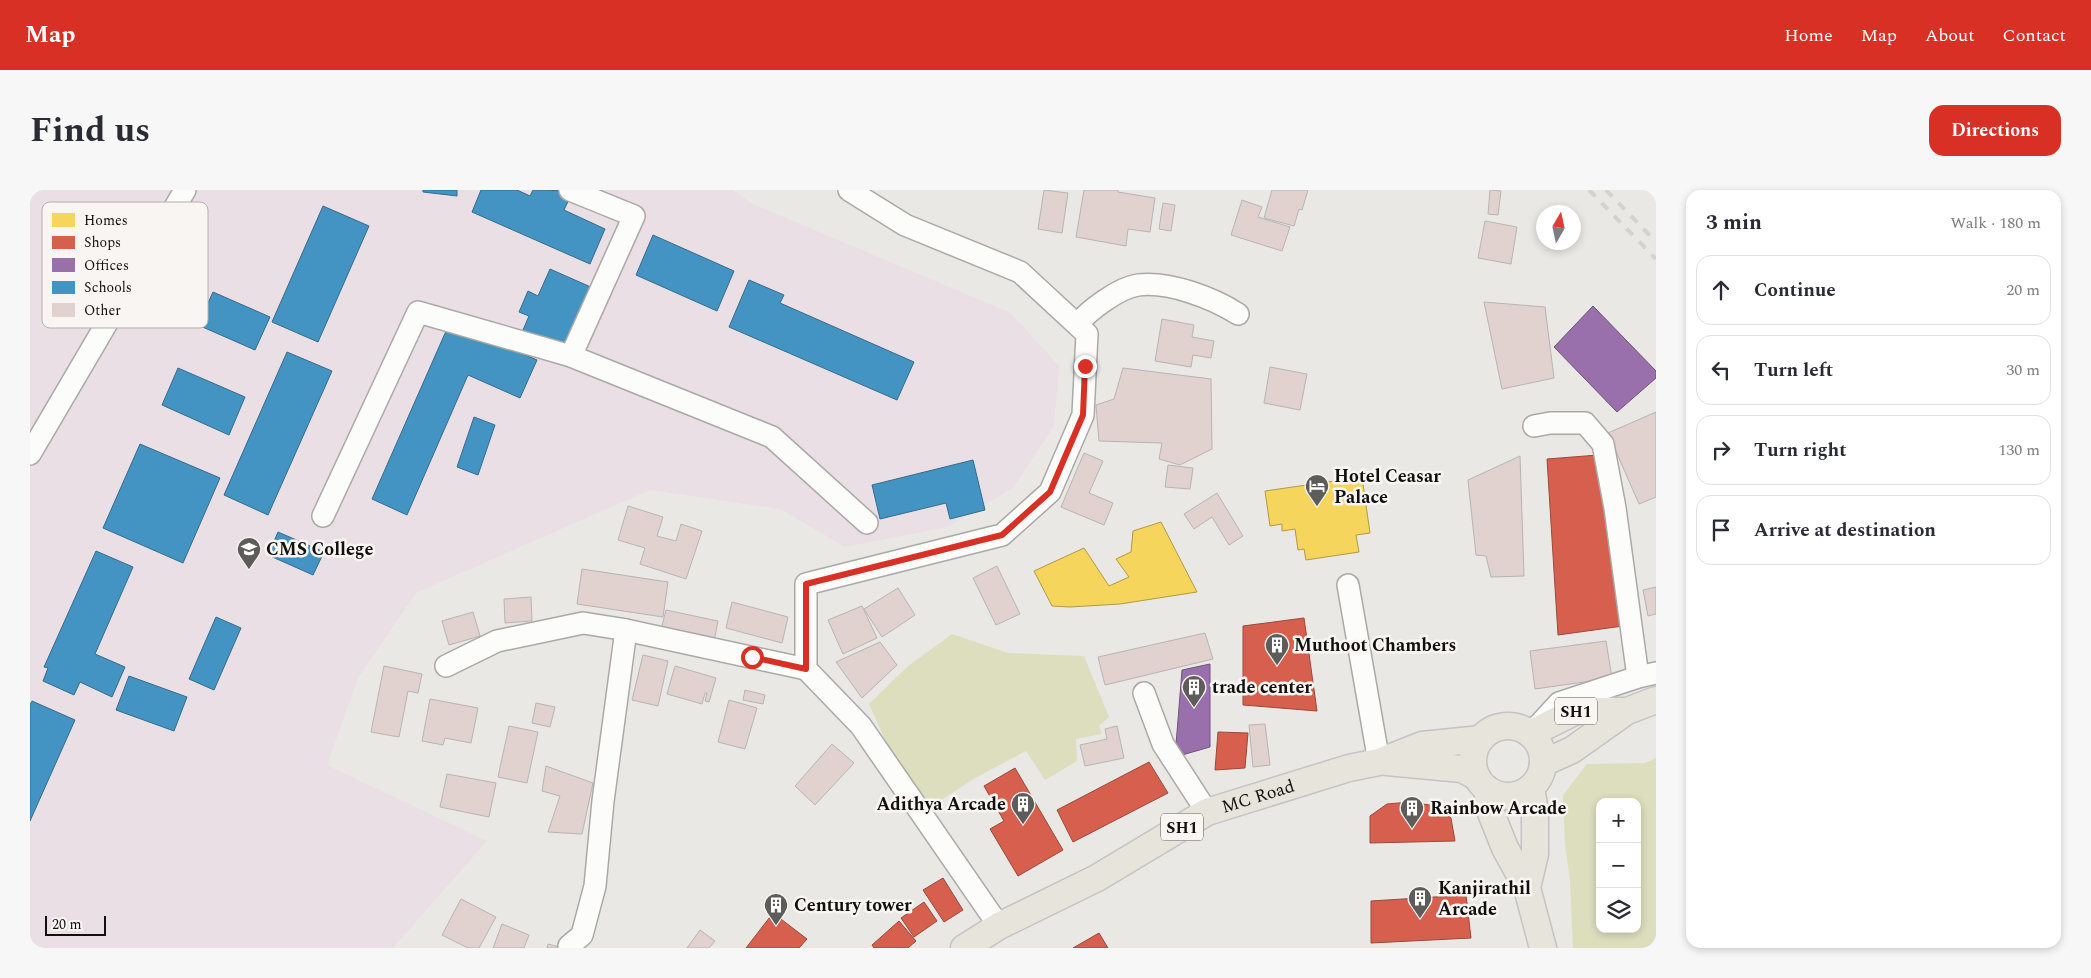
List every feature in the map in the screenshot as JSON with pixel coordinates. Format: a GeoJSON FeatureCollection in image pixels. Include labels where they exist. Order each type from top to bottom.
{"type":"FeatureCollection","features":[{"type":"Feature","properties":{"kind":"main road","name":"SH1"},"geometry":{"type":"LineString","coordinates":[[1530,734],[1576,711],[1627,711],[1656,700]]}},
{"type":"Feature","properties":{"kind":"main road"},"geometry":{"type":"LineString","coordinates":[[1543,764],[1572,750],[1627,711]]}},
{"type":"Feature","properties":{"kind":"main road","name":"MC Road"},"geometry":{"type":"LineString","coordinates":[[964,948],[999,926],[1097,878],[1207,812],[1349,768],[1379,762],[1422,745],[1481,739],[1496,729],[1505,727],[1514,727],[1530,734]]}},
{"type":"Feature","properties":{"kind":"main road"},"geometry":{"type":"LineString","coordinates":[[1379,762],[1419,764],[1462,770],[1497,794],[1509,796],[1521,794],[1531,788],[1542,772],[1542,753],[1538,742],[1530,734]]}},
{"type":"Feature","properties":{"kind":"main road"},"geometry":{"type":"LineString","coordinates":[[1481,739],[1473,758],[1474,767],[1482,783],[1491,813],[1505,848],[1527,888],[1543,948]]}},
{"type":"Feature","properties":{"kind":"main road"},"geometry":{"type":"LineString","coordinates":[[1527,888],[1535,854],[1535,811],[1531,788]]}},
{"type":"Feature","properties":{"kind":"main road","name":"MC Road"},"geometry":{"type":"LineString","coordinates":[[978,948],[999,926]]}},
{"type":"Feature","properties":{"kind":"street"},"geometry":{"type":"LineString","coordinates":[[178,202],[185,190]]}},
{"type":"Feature","properties":{"kind":"street"},"geometry":{"type":"LineString","coordinates":[[570,190],[634,216],[570,356]]}},
{"type":"Feature","properties":{"kind":"street"},"geometry":{"type":"LineString","coordinates":[[806,669],[806,584],[1002,535],[1050,492],[1083,415],[1087,334],[1077,324],[1020,272],[905,225],[849,190]]}},
{"type":"Feature","properties":{"kind":"street"},"geometry":{"type":"LineString","coordinates":[[1077,324],[1086,314],[1102,303],[1136,285],[1151,284],[1219,302],[1238,314]]}},
{"type":"Feature","properties":{"kind":"street"},"geometry":{"type":"LineString","coordinates":[[323,516],[418,312],[570,356],[772,437],[867,524]]}},
{"type":"Feature","properties":{"kind":"street"},"geometry":{"type":"LineString","coordinates":[[30,454],[104,328]]}},
{"type":"Feature","properties":{"kind":"street"},"geometry":{"type":"LineString","coordinates":[[1530,734],[1559,702],[1647,675],[1603,444],[1585,423],[1550,423],[1534,426]]}},
{"type":"Feature","properties":{"kind":"street"},"geometry":{"type":"LineString","coordinates":[[1348,585],[1379,762]]}},
{"type":"Feature","properties":{"kind":"street"},"geometry":{"type":"LineString","coordinates":[[446,666],[469,653],[497,641],[583,623],[626,630],[806,669],[861,726],[999,926]]}},
{"type":"Feature","properties":{"kind":"street"},"geometry":{"type":"LineString","coordinates":[[569,946],[582,935],[595,886],[626,630]]}},
{"type":"Feature","properties":{"kind":"street"},"geometry":{"type":"LineString","coordinates":[[1144,693],[1163,744],[1207,812]]}},
{"type":"Feature","properties":{"kind":"shaded area","name":"CMS College"},"geometry":{"type":"Polygon","coordinates":[[[30,190],[733,190],[751,203],[1011,313],[1059,366],[1054,426],[1013,488],[948,527],[845,547],[780,509],[650,490],[416,593],[358,678],[327,765],[487,841],[393,948],[30,948],[30,190]]]}},
{"type":"Feature","properties":{"kind":"green space"},"geometry":{"type":"Polygon","coordinates":[[[952,634],[1008,653],[1084,656],[1109,717],[1099,726],[1102,734],[1076,739],[1077,761],[1045,780],[1026,751],[975,778],[929,808],[891,753],[869,704],[908,666],[952,634]]]}},
{"type":"Feature","properties":{"kind":"green space"},"geometry":{"type":"Polygon","coordinates":[[[1656,758],[1656,948],[1573,948],[1563,795],[1587,764],[1645,763],[1656,758]]]}},
{"type":"Feature","properties":{"kind":"building: Homes","name":"Hotel Ceasar Palace"},"geometry":{"type":"Polygon","coordinates":[[[1362,477],[1370,533],[1356,535],[1359,552],[1306,560],[1304,549],[1298,550],[1295,529],[1282,531],[1282,524],[1270,526],[1265,491],[1362,477]]]}},
{"type":"Feature","properties":{"kind":"building: Homes"},"geometry":{"type":"Polygon","coordinates":[[[1161,522],[1197,592],[1120,604],[1070,607],[1052,606],[1034,571],[1084,548],[1109,586],[1129,577],[1116,559],[1131,552],[1133,531],[1161,522]]]}},
{"type":"Feature","properties":{"kind":"building: Shops"},"geometry":{"type":"Polygon","coordinates":[[[1598,455],[1623,626],[1558,635],[1547,459],[1598,455]]]}},
{"type":"Feature","properties":{"kind":"building: Shops","name":"Muthoot Chambers"},"geometry":{"type":"Polygon","coordinates":[[[1304,618],[1317,711],[1243,705],[1243,626],[1304,618]]]}},
{"type":"Feature","properties":{"kind":"building: Shops"},"geometry":{"type":"Polygon","coordinates":[[[1218,732],[1248,733],[1245,768],[1215,770],[1218,732]]]}},
{"type":"Feature","properties":{"kind":"building: Shops"},"geometry":{"type":"Polygon","coordinates":[[[1149,762],[1168,793],[1073,842],[1057,810],[1149,762]]]}},
{"type":"Feature","properties":{"kind":"building: Shops","name":"Adithya Arcade"},"geometry":{"type":"Polygon","coordinates":[[[1015,768],[1063,850],[1018,876],[990,829],[1004,821],[984,786],[1015,768]]]}},
{"type":"Feature","properties":{"kind":"building: Shops","name":"Rainbow Arcade"},"geometry":{"type":"Polygon","coordinates":[[[1410,802],[1436,806],[1451,818],[1455,841],[1370,843],[1370,816],[1387,804],[1410,802]]]}},
{"type":"Feature","properties":{"kind":"building: Shops"},"geometry":{"type":"Polygon","coordinates":[[[943,878],[963,910],[944,922],[923,890],[943,878]]]}},
{"type":"Feature","properties":{"kind":"building: Shops","name":"Kanjirathil Arcade"},"geometry":{"type":"Polygon","coordinates":[[[1466,895],[1471,938],[1371,943],[1371,901],[1466,895]]]}},
{"type":"Feature","properties":{"kind":"building: Shops"},"geometry":{"type":"Polygon","coordinates":[[[924,902],[937,921],[914,937],[901,918],[924,902]]]}},
{"type":"Feature","properties":{"kind":"building: Shops","name":"Century tower"},"geometry":{"type":"Polygon","coordinates":[[[773,913],[807,939],[799,948],[746,948],[773,913]]]}},
{"type":"Feature","properties":{"kind":"building: Shops"},"geometry":{"type":"Polygon","coordinates":[[[899,921],[916,941],[908,948],[874,948],[872,945],[899,921]]]}},
{"type":"Feature","properties":{"kind":"building: Shops"},"geometry":{"type":"Polygon","coordinates":[[[1099,933],[1108,948],[1073,948],[1099,933]]]}},
{"type":"Feature","properties":{"kind":"building: Offices"},"geometry":{"type":"Polygon","coordinates":[[[1593,306],[1656,371],[1656,378],[1617,412],[1554,347],[1593,306]]]}},
{"type":"Feature","properties":{"kind":"building: Offices","name":"trade center"},"geometry":{"type":"Polygon","coordinates":[[[1210,664],[1210,747],[1175,757],[1182,670],[1210,664]]]}},
{"type":"Feature","properties":{"kind":"building: Schools"},"geometry":{"type":"Polygon","coordinates":[[[423,190],[457,190],[457,196],[423,192],[423,190]]]}},
{"type":"Feature","properties":{"kind":"building: Schools"},"geometry":{"type":"Polygon","coordinates":[[[481,190],[517,190],[530,196],[533,190],[573,191],[564,210],[605,229],[590,264],[472,212],[481,190]]]}},
{"type":"Feature","properties":{"kind":"building: Schools"},"geometry":{"type":"Polygon","coordinates":[[[323,206],[369,226],[318,342],[272,322],[323,206]]]}},
{"type":"Feature","properties":{"kind":"building: Schools"},"geometry":{"type":"Polygon","coordinates":[[[653,235],[734,271],[717,311],[636,275],[653,235]]]}},
{"type":"Feature","properties":{"kind":"building: Schools"},"geometry":{"type":"Polygon","coordinates":[[[550,269],[593,288],[560,363],[517,344],[529,316],[519,312],[528,291],[538,296],[550,269]]]}},
{"type":"Feature","properties":{"kind":"building: Schools"},"geometry":{"type":"Polygon","coordinates":[[[749,280],[784,295],[780,303],[914,362],[897,400],[729,327],[749,280]]]}},
{"type":"Feature","properties":{"kind":"building: Schools"},"geometry":{"type":"Polygon","coordinates":[[[213,292],[270,317],[255,350],[205,328],[208,328],[208,303],[213,292]]]}},
{"type":"Feature","properties":{"kind":"building: Schools"},"geometry":{"type":"Polygon","coordinates":[[[450,322],[537,360],[520,398],[468,375],[407,515],[372,499],[450,322]]]}},
{"type":"Feature","properties":{"kind":"building: Schools"},"geometry":{"type":"Polygon","coordinates":[[[287,352],[332,371],[268,515],[224,495],[287,352]]]}},
{"type":"Feature","properties":{"kind":"building: Schools"},"geometry":{"type":"Polygon","coordinates":[[[178,368],[245,397],[229,435],[162,405],[178,368]]]}},
{"type":"Feature","properties":{"kind":"building: Schools"},"geometry":{"type":"Polygon","coordinates":[[[474,417],[495,425],[478,475],[457,467],[474,417]]]}},
{"type":"Feature","properties":{"kind":"building: Schools"},"geometry":{"type":"Polygon","coordinates":[[[140,444],[220,478],[183,563],[103,528],[140,444]]]}},
{"type":"Feature","properties":{"kind":"building: Schools"},"geometry":{"type":"Polygon","coordinates":[[[973,460],[985,510],[950,519],[946,503],[880,519],[872,485],[973,460]]]}},
{"type":"Feature","properties":{"kind":"building: Schools"},"geometry":{"type":"Polygon","coordinates":[[[278,532],[324,552],[313,575],[268,555],[278,532]]]}},
{"type":"Feature","properties":{"kind":"building: Schools"},"geometry":{"type":"Polygon","coordinates":[[[96,551],[133,567],[95,654],[125,667],[112,697],[80,682],[74,695],[43,681],[48,668],[44,667],[96,551]]]}},
{"type":"Feature","properties":{"kind":"building: Schools"},"geometry":{"type":"Polygon","coordinates":[[[216,617],[241,628],[214,690],[189,679],[216,617]]]}},
{"type":"Feature","properties":{"kind":"building: Schools"},"geometry":{"type":"Polygon","coordinates":[[[129,676],[187,697],[174,731],[116,710],[129,676]]]}},
{"type":"Feature","properties":{"kind":"building: Schools"},"geometry":{"type":"Polygon","coordinates":[[[32,701],[75,720],[30,821],[30,705],[32,701]]]}},
{"type":"Feature","properties":{"kind":"building: Other"},"geometry":{"type":"Polygon","coordinates":[[[1044,190],[1068,193],[1062,233],[1038,229],[1044,190]]]}},
{"type":"Feature","properties":{"kind":"building: Other"},"geometry":{"type":"Polygon","coordinates":[[[1084,190],[1118,190],[1118,192],[1155,198],[1150,232],[1128,229],[1126,246],[1076,237],[1084,190]]]}},
{"type":"Feature","properties":{"kind":"building: Other"},"geometry":{"type":"Polygon","coordinates":[[[1272,190],[1308,190],[1302,210],[1299,209],[1294,226],[1264,218],[1272,190]]]}},
{"type":"Feature","properties":{"kind":"building: Other"},"geometry":{"type":"Polygon","coordinates":[[[1490,190],[1501,191],[1498,215],[1488,214],[1490,190]]]}},
{"type":"Feature","properties":{"kind":"building: Other"},"geometry":{"type":"Polygon","coordinates":[[[1242,200],[1262,207],[1258,217],[1290,227],[1282,251],[1231,235],[1242,200]]]}},
{"type":"Feature","properties":{"kind":"building: Other"},"geometry":{"type":"Polygon","coordinates":[[[1163,203],[1175,205],[1171,231],[1159,229],[1163,203]]]}},
{"type":"Feature","properties":{"kind":"building: Other"},"geometry":{"type":"Polygon","coordinates":[[[1485,221],[1517,227],[1511,264],[1478,258],[1485,221]]]}},
{"type":"Feature","properties":{"kind":"building: Other"},"geometry":{"type":"Polygon","coordinates":[[[1484,302],[1545,307],[1554,378],[1502,389],[1484,302]]]}},
{"type":"Feature","properties":{"kind":"building: Other"},"geometry":{"type":"Polygon","coordinates":[[[1162,319],[1194,325],[1192,337],[1214,341],[1211,358],[1193,355],[1191,367],[1155,361],[1162,319]]]}},
{"type":"Feature","properties":{"kind":"building: Other"},"geometry":{"type":"Polygon","coordinates":[[[1270,367],[1307,374],[1300,410],[1264,403],[1270,367]]]}},
{"type":"Feature","properties":{"kind":"building: Other"},"geometry":{"type":"Polygon","coordinates":[[[1123,368],[1211,379],[1212,449],[1180,465],[1159,459],[1162,443],[1099,441],[1096,405],[1114,399],[1123,368]]]}},
{"type":"Feature","properties":{"kind":"building: Other"},"geometry":{"type":"Polygon","coordinates":[[[1656,412],[1656,497],[1639,504],[1608,433],[1656,412]]]}},
{"type":"Feature","properties":{"kind":"building: Other"},"geometry":{"type":"Polygon","coordinates":[[[1084,453],[1103,461],[1089,493],[1113,503],[1104,525],[1061,507],[1084,453]]]}},
{"type":"Feature","properties":{"kind":"building: Other"},"geometry":{"type":"Polygon","coordinates":[[[1520,456],[1524,576],[1491,577],[1486,556],[1476,555],[1468,480],[1520,456]]]}},
{"type":"Feature","properties":{"kind":"building: Other"},"geometry":{"type":"Polygon","coordinates":[[[1168,465],[1193,468],[1190,489],[1165,487],[1168,465]]]}},
{"type":"Feature","properties":{"kind":"building: Other"},"geometry":{"type":"Polygon","coordinates":[[[1217,493],[1243,536],[1229,545],[1212,517],[1194,529],[1184,514],[1217,493]]]}},
{"type":"Feature","properties":{"kind":"building: Other"},"geometry":{"type":"Polygon","coordinates":[[[628,506],[663,517],[657,536],[676,541],[681,524],[702,531],[686,579],[640,564],[645,548],[618,540],[628,506]]]}},
{"type":"Feature","properties":{"kind":"building: Other"},"geometry":{"type":"Polygon","coordinates":[[[997,566],[1020,614],[996,625],[973,578],[997,566]]]}},
{"type":"Feature","properties":{"kind":"building: Other"},"geometry":{"type":"Polygon","coordinates":[[[582,569],[668,582],[663,617],[577,604],[582,569]]]}},
{"type":"Feature","properties":{"kind":"building: Other"},"geometry":{"type":"Polygon","coordinates":[[[1656,587],[1656,614],[1648,616],[1643,590],[1656,587]]]}},
{"type":"Feature","properties":{"kind":"building: Other"},"geometry":{"type":"Polygon","coordinates":[[[898,588],[915,615],[882,637],[864,609],[898,588]]]}},
{"type":"Feature","properties":{"kind":"building: Other"},"geometry":{"type":"Polygon","coordinates":[[[531,597],[532,621],[505,623],[504,599],[531,597]]]}},
{"type":"Feature","properties":{"kind":"building: Other"},"geometry":{"type":"Polygon","coordinates":[[[732,602],[788,617],[782,643],[726,628],[732,602]]]}},
{"type":"Feature","properties":{"kind":"building: Other"},"geometry":{"type":"Polygon","coordinates":[[[862,606],[877,638],[843,654],[828,620],[862,606]]]}},
{"type":"Feature","properties":{"kind":"building: Other"},"geometry":{"type":"Polygon","coordinates":[[[666,610],[718,621],[714,641],[661,630],[666,610]]]}},
{"type":"Feature","properties":{"kind":"building: Other"},"geometry":{"type":"Polygon","coordinates":[[[473,612],[480,636],[449,645],[442,621],[473,612]]]}},
{"type":"Feature","properties":{"kind":"building: Other"},"geometry":{"type":"Polygon","coordinates":[[[1205,633],[1213,659],[1105,685],[1098,657],[1205,633]]]}},
{"type":"Feature","properties":{"kind":"building: Other"},"geometry":{"type":"Polygon","coordinates":[[[1606,641],[1612,678],[1535,689],[1530,651],[1606,641]]]}},
{"type":"Feature","properties":{"kind":"building: Other"},"geometry":{"type":"Polygon","coordinates":[[[880,642],[897,665],[862,698],[836,662],[880,642]]]}},
{"type":"Feature","properties":{"kind":"building: Other"},"geometry":{"type":"Polygon","coordinates":[[[643,655],[668,661],[658,706],[632,700],[643,655]]]}},
{"type":"Feature","properties":{"kind":"building: Other"},"geometry":{"type":"Polygon","coordinates":[[[384,666],[422,674],[418,693],[408,691],[399,737],[371,732],[384,666]]]}},
{"type":"Feature","properties":{"kind":"building: Other"},"geometry":{"type":"Polygon","coordinates":[[[675,666],[716,678],[709,702],[705,701],[707,693],[705,693],[702,704],[667,694],[675,666]]]}},
{"type":"Feature","properties":{"kind":"building: Other"},"geometry":{"type":"Polygon","coordinates":[[[745,690],[765,695],[763,704],[743,700],[745,690]]]}},
{"type":"Feature","properties":{"kind":"building: Other"},"geometry":{"type":"Polygon","coordinates":[[[430,699],[478,708],[471,743],[445,738],[443,745],[422,741],[430,699]]]}},
{"type":"Feature","properties":{"kind":"building: Other"},"geometry":{"type":"Polygon","coordinates":[[[729,700],[757,708],[745,749],[718,742],[729,700]]]}},
{"type":"Feature","properties":{"kind":"building: Other"},"geometry":{"type":"Polygon","coordinates":[[[536,703],[555,707],[550,727],[532,723],[536,703]]]}},
{"type":"Feature","properties":{"kind":"building: Other"},"geometry":{"type":"Polygon","coordinates":[[[1265,724],[1270,765],[1253,767],[1249,725],[1265,724]]]}},
{"type":"Feature","properties":{"kind":"building: Other"},"geometry":{"type":"Polygon","coordinates":[[[509,726],[538,732],[527,783],[498,777],[509,726]]]}},
{"type":"Feature","properties":{"kind":"building: Other"},"geometry":{"type":"Polygon","coordinates":[[[1117,726],[1124,758],[1085,766],[1080,745],[1107,739],[1105,729],[1117,726]]]}},
{"type":"Feature","properties":{"kind":"building: Other"},"geometry":{"type":"Polygon","coordinates":[[[832,744],[854,763],[815,805],[795,786],[832,744]]]}},
{"type":"Feature","properties":{"kind":"building: Other"},"geometry":{"type":"Polygon","coordinates":[[[546,766],[593,783],[582,834],[548,832],[560,796],[542,791],[546,766]]]}},
{"type":"Feature","properties":{"kind":"building: Other"},"geometry":{"type":"Polygon","coordinates":[[[447,774],[496,783],[489,817],[440,807],[447,774]]]}},
{"type":"Feature","properties":{"kind":"building: Other"},"geometry":{"type":"Polygon","coordinates":[[[461,899],[496,917],[479,948],[468,948],[442,935],[461,899]]]}},
{"type":"Feature","properties":{"kind":"building: Other"},"geometry":{"type":"Polygon","coordinates":[[[502,924],[529,935],[524,948],[493,948],[502,924]]]}},
{"type":"Feature","properties":{"kind":"building: Other"},"geometry":{"type":"Polygon","coordinates":[[[700,930],[715,941],[709,948],[687,948],[700,930]]]}},
{"type":"Feature","properties":{"kind":"building: Other"},"geometry":{"type":"Polygon","coordinates":[[[548,944],[564,948],[547,948],[548,944]]]}},
{"type":"Feature","properties":{"kind":"railway"},"geometry":{"type":"LineString","coordinates":[[1589,190],[1656,259]]}},
{"type":"Feature","properties":{"kind":"railway"},"geometry":{"type":"LineString","coordinates":[[1606,190],[1656,242]]}},
{"type":"Feature","properties":{"kind":"place","name":"Hotel Ceasar Palace"},"geometry":{"type":"Point","coordinates":[1317,507]}},
{"type":"Feature","properties":{"kind":"place","name":"CMS College"},"geometry":{"type":"Point","coordinates":[249,570]}},
{"type":"Feature","properties":{"kind":"place","name":"Muthoot Chambers"},"geometry":{"type":"Point","coordinates":[1277,666]}},
{"type":"Feature","properties":{"kind":"place","name":"trade center"},"geometry":{"type":"Point","coordinates":[1194,708]}},
{"type":"Feature","properties":{"kind":"place","name":"Adithya Arcade"},"geometry":{"type":"Point","coordinates":[1023,825]}},
{"type":"Feature","properties":{"kind":"place","name":"Rainbow Arcade"},"geometry":{"type":"Point","coordinates":[1412,829]}},
{"type":"Feature","properties":{"kind":"place","name":"Kanjirathil Arcade"},"geometry":{"type":"Point","coordinates":[1420,919]}},
{"type":"Feature","properties":{"kind":"place","name":"Century tower"},"geometry":{"type":"Point","coordinates":[776,926]}},
{"type":"Feature","properties":{"kind":"route"},"geometry":{"type":"LineString","coordinates":[[752,657],[806,669],[806,584],[1002,535],[1050,492],[1083,415],[1085,366]]}}]}
